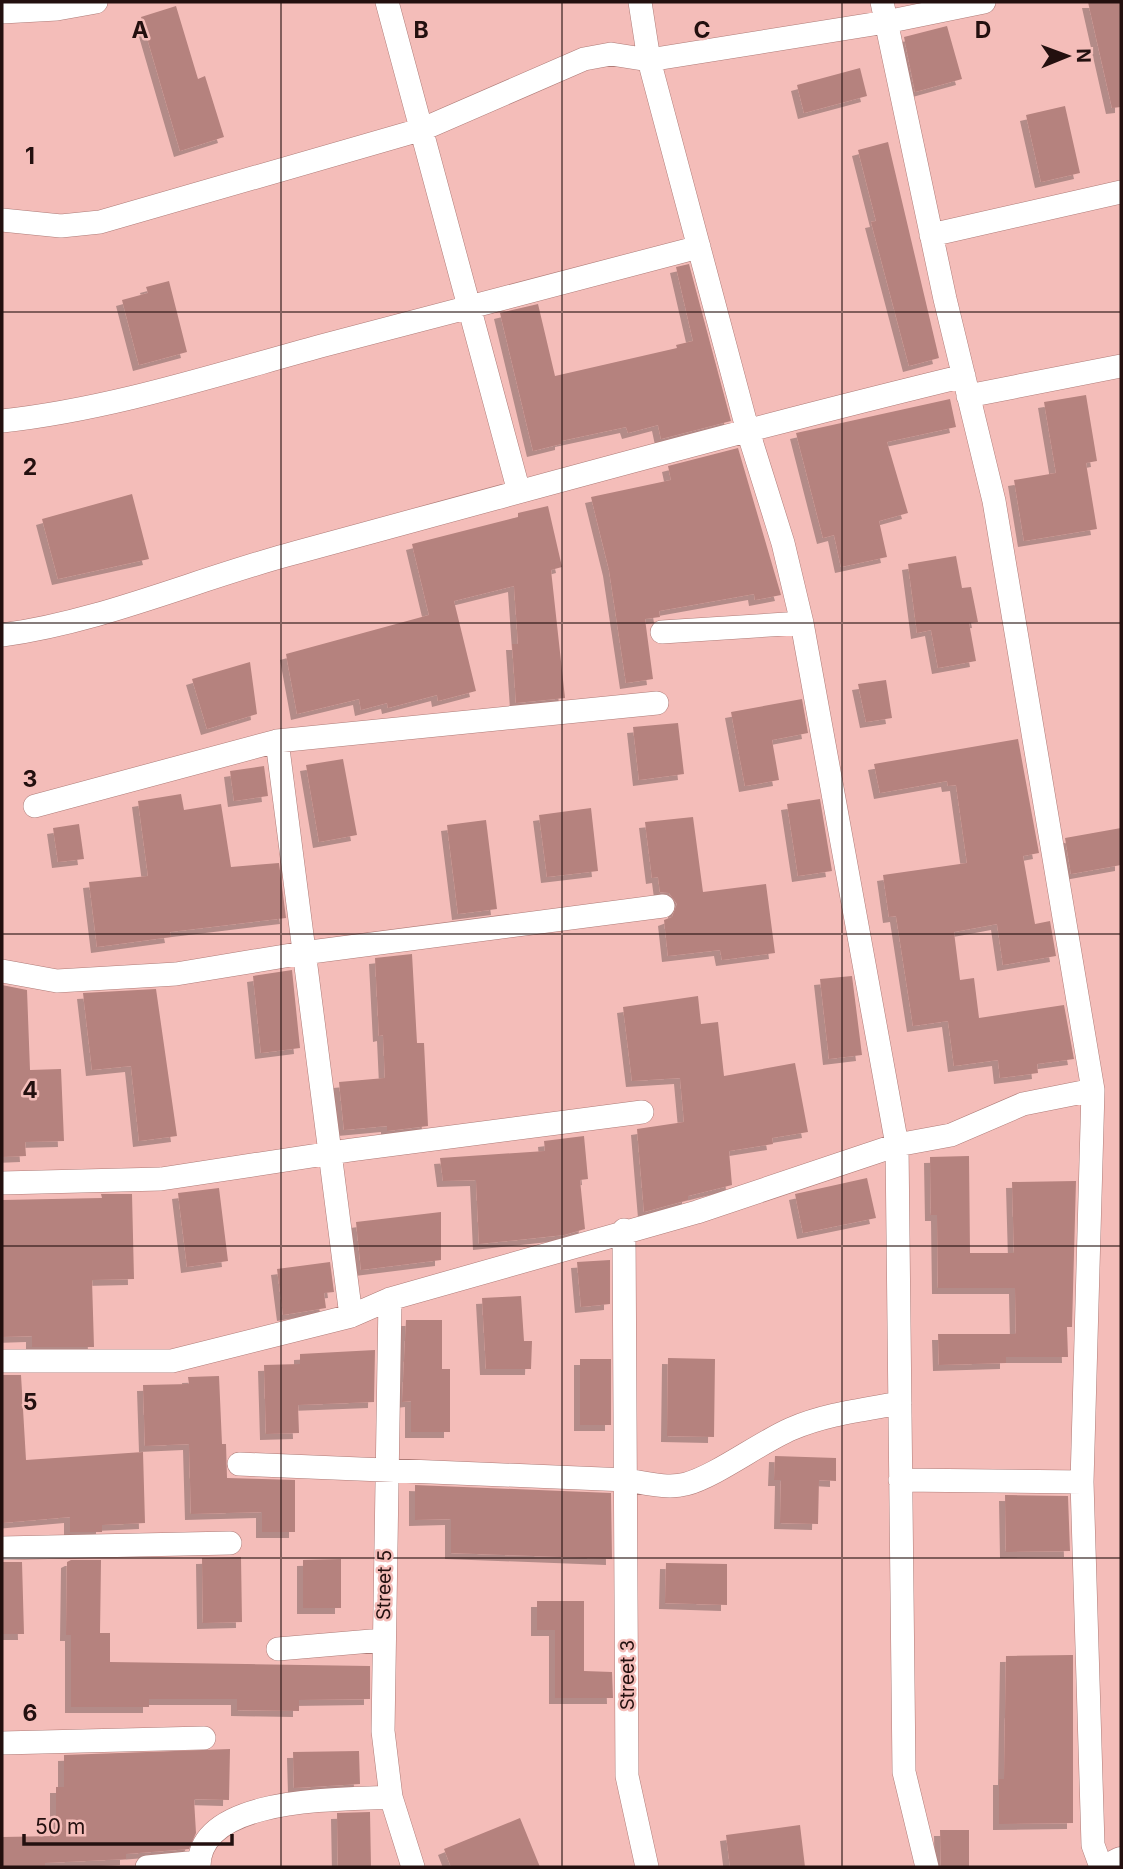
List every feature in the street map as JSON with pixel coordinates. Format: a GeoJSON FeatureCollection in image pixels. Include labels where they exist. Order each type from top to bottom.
{"type":"FeatureCollection","features":[{"type":"Feature","properties":{"kind":"main road"},"geometry":{"type":"LineString","coordinates":[[1113,1867],[1121,1864]]}},
{"type":"Feature","properties":{"kind":"street"},"geometry":{"type":"LineString","coordinates":[[2,12],[57,9],[96,2]]}},
{"type":"Feature","properties":{"kind":"street"},"geometry":{"type":"LineString","coordinates":[[387,2],[519,492]]}},
{"type":"Feature","properties":{"kind":"street"},"geometry":{"type":"LineString","coordinates":[[640,2],[649,60],[747,428],[783,543],[802,623],[897,1145],[904,1772],[927,1867]]}},
{"type":"Feature","properties":{"kind":"street"},"geometry":{"type":"LineString","coordinates":[[2,220],[61,226],[100,222],[423,128],[584,59],[611,54],[649,60],[884,12],[984,2]]}},
{"type":"Feature","properties":{"kind":"street"},"geometry":{"type":"LineString","coordinates":[[884,12],[931,235],[994,501],[1093,1090],[1082,1482],[1093,1845],[1101,1867]]}},
{"type":"Feature","properties":{"kind":"street"},"geometry":{"type":"LineString","coordinates":[[931,235],[1121,192]]}},
{"type":"Feature","properties":{"kind":"street"},"geometry":{"type":"LineString","coordinates":[[2,421],[71,413],[699,247]]}},
{"type":"Feature","properties":{"kind":"street"},"geometry":{"type":"LineString","coordinates":[[2,635],[51,629],[216,575],[747,428],[966,386],[1121,366]]}},
{"type":"Feature","properties":{"kind":"street"},"geometry":{"type":"LineString","coordinates":[[662,632],[802,623]]}},
{"type":"Feature","properties":{"kind":"street"},"geometry":{"type":"LineString","coordinates":[[35,806],[277,741],[657,703]]}},
{"type":"Feature","properties":{"kind":"street"},"geometry":{"type":"LineString","coordinates":[[277,741],[327,1153],[351,1316]]}},
{"type":"Feature","properties":{"kind":"street"},"geometry":{"type":"LineString","coordinates":[[2,971],[57,981],[176,974],[303,953],[663,906]]}},
{"type":"Feature","properties":{"kind":"street"},"geometry":{"type":"LineString","coordinates":[[2,1361],[172,1361],[351,1316],[390,1299],[624,1230],[697,1212],[897,1145],[951,1135],[1023,1104],[1093,1090]]}},
{"type":"Feature","properties":{"kind":"street"},"geometry":{"type":"LineString","coordinates":[[2,1183],[161,1179],[327,1153],[642,1112]]}},
{"type":"Feature","properties":{"kind":"street","name":"Street 3"},"geometry":{"type":"LineString","coordinates":[[624,1230],[627,1776],[647,1867]]}},
{"type":"Feature","properties":{"kind":"street","name":"Street 5"},"geometry":{"type":"LineString","coordinates":[[390,1299],[383,1731],[391,1797],[413,1867]]}},
{"type":"Feature","properties":{"kind":"street"},"geometry":{"type":"LineString","coordinates":[[239,1464],[627,1480],[669,1486],[686,1485],[789,1430],[827,1415],[900,1404]]}},
{"type":"Feature","properties":{"kind":"street"},"geometry":{"type":"LineString","coordinates":[[900,1480],[1082,1482]]}},
{"type":"Feature","properties":{"kind":"street"},"geometry":{"type":"LineString","coordinates":[[2,1548],[230,1543]]}},
{"type":"Feature","properties":{"kind":"street"},"geometry":{"type":"LineString","coordinates":[[278,1649],[383,1640]]}},
{"type":"Feature","properties":{"kind":"street"},"geometry":{"type":"LineString","coordinates":[[2,1743],[204,1738]]}},
{"type":"Feature","properties":{"kind":"street"},"geometry":{"type":"LineString","coordinates":[[147,1867],[199,1865],[210,1838],[234,1818],[273,1805],[391,1797]]}},
{"type":"Feature","properties":{"kind":"building"},"geometry":{"type":"Polygon","coordinates":[[[1088,2],[1121,2],[1121,107],[1112,108],[1088,2]]]}},
{"type":"Feature","properties":{"kind":"building"},"geometry":{"type":"Polygon","coordinates":[[[176,6],[198,79],[205,76],[224,137],[180,151],[141,17],[176,6]]]}},
{"type":"Feature","properties":{"kind":"building"},"geometry":{"type":"Polygon","coordinates":[[[947,26],[962,79],[915,92],[904,37],[947,26]]]}},
{"type":"Feature","properties":{"kind":"building"},"geometry":{"type":"Polygon","coordinates":[[[860,68],[867,96],[804,113],[797,85],[860,68]]]}},
{"type":"Feature","properties":{"kind":"building"},"geometry":{"type":"Polygon","coordinates":[[[1065,106],[1080,173],[1041,182],[1026,115],[1065,106]]]}},
{"type":"Feature","properties":{"kind":"building"},"geometry":{"type":"Polygon","coordinates":[[[888,142],[939,358],[909,366],[871,222],[876,221],[858,150],[888,142]]]}},
{"type":"Feature","properties":{"kind":"building"},"geometry":{"type":"Polygon","coordinates":[[[689,264],[731,421],[661,439],[658,425],[628,433],[626,427],[561,441],[561,444],[533,451],[500,313],[538,304],[555,376],[677,348],[676,345],[693,341],[676,267],[689,264]]]}},
{"type":"Feature","properties":{"kind":"building"},"geometry":{"type":"Polygon","coordinates":[[[169,281],[187,352],[139,365],[122,300],[148,293],[146,287],[169,281]]]}},
{"type":"Feature","properties":{"kind":"building"},"geometry":{"type":"Polygon","coordinates":[[[1086,395],[1097,461],[1086,463],[1097,529],[1024,541],[1014,480],[1056,473],[1044,402],[1086,395]]]}},
{"type":"Feature","properties":{"kind":"building"},"geometry":{"type":"Polygon","coordinates":[[[950,399],[956,427],[887,442],[908,513],[879,521],[887,557],[841,567],[834,535],[823,538],[796,433],[950,399]]]}},
{"type":"Feature","properties":{"kind":"building"},"geometry":{"type":"Polygon","coordinates":[[[738,448],[781,595],[755,600],[754,594],[659,611],[660,617],[645,619],[653,679],[626,683],[609,570],[591,497],[671,480],[668,466],[738,448]]]}},
{"type":"Feature","properties":{"kind":"building"},"geometry":{"type":"Polygon","coordinates":[[[132,494],[149,559],[58,579],[42,519],[132,494]]]}},
{"type":"Feature","properties":{"kind":"building"},"geometry":{"type":"Polygon","coordinates":[[[548,506],[562,567],[551,570],[565,698],[516,703],[512,644],[518,644],[514,586],[454,601],[476,691],[438,701],[437,695],[388,708],[387,703],[361,710],[359,699],[297,714],[286,654],[429,615],[412,544],[518,517],[518,513],[548,506]]]}},
{"type":"Feature","properties":{"kind":"building"},"geometry":{"type":"Polygon","coordinates":[[[956,556],[962,588],[971,587],[978,622],[969,623],[976,661],[938,668],[931,630],[917,633],[908,564],[956,556]]]}},
{"type":"Feature","properties":{"kind":"building"},"geometry":{"type":"Polygon","coordinates":[[[250,662],[257,714],[207,729],[192,679],[250,662]]]}},
{"type":"Feature","properties":{"kind":"building"},"geometry":{"type":"Polygon","coordinates":[[[886,680],[892,718],[866,722],[858,684],[886,680]]]}},
{"type":"Feature","properties":{"kind":"building"},"geometry":{"type":"Polygon","coordinates":[[[802,699],[808,733],[772,740],[779,780],[745,786],[731,712],[802,699]]]}},
{"type":"Feature","properties":{"kind":"building"},"geometry":{"type":"Polygon","coordinates":[[[678,723],[684,774],[639,780],[633,727],[678,723]]]}},
{"type":"Feature","properties":{"kind":"building"},"geometry":{"type":"Polygon","coordinates":[[[1018,739],[1039,853],[1023,856],[1035,924],[1050,921],[1056,956],[1003,965],[997,924],[954,932],[960,980],[974,978],[979,1018],[1064,1005],[1074,1059],[1037,1064],[1038,1073],[1000,1078],[998,1060],[954,1066],[948,1021],[913,1026],[896,916],[889,917],[883,875],[967,863],[956,785],[948,786],[947,781],[880,793],[874,764],[1018,739]]]}},
{"type":"Feature","properties":{"kind":"building"},"geometry":{"type":"Polygon","coordinates":[[[343,759],[357,835],[319,842],[306,765],[343,759]]]}},
{"type":"Feature","properties":{"kind":"building"},"geometry":{"type":"Polygon","coordinates":[[[264,766],[268,796],[234,801],[230,771],[264,766]]]}},
{"type":"Feature","properties":{"kind":"building"},"geometry":{"type":"Polygon","coordinates":[[[181,794],[184,810],[221,804],[231,867],[279,863],[286,918],[170,932],[171,937],[97,947],[89,882],[148,876],[138,801],[181,794]]]}},
{"type":"Feature","properties":{"kind":"building"},"geometry":{"type":"Polygon","coordinates":[[[820,799],[832,871],[798,876],[787,804],[820,799]]]}},
{"type":"Feature","properties":{"kind":"building"},"geometry":{"type":"Polygon","coordinates":[[[591,808],[598,871],[547,877],[539,815],[591,808]]]}},
{"type":"Feature","properties":{"kind":"building"},"geometry":{"type":"Polygon","coordinates":[[[693,817],[703,892],[766,884],[775,953],[722,960],[720,950],[668,956],[664,920],[672,917],[677,904],[669,893],[660,892],[658,877],[652,878],[645,822],[693,817]]]}},
{"type":"Feature","properties":{"kind":"building"},"geometry":{"type":"Polygon","coordinates":[[[486,820],[497,909],[458,914],[447,825],[486,820]]]}},
{"type":"Feature","properties":{"kind":"building"},"geometry":{"type":"Polygon","coordinates":[[[79,824],[84,859],[58,862],[53,828],[79,824]]]}},
{"type":"Feature","properties":{"kind":"building"},"geometry":{"type":"Polygon","coordinates":[[[1121,828],[1121,865],[1071,874],[1065,838],[1121,828]]]}},
{"type":"Feature","properties":{"kind":"building"},"geometry":{"type":"Polygon","coordinates":[[[412,954],[417,1043],[424,1043],[428,1126],[387,1131],[387,1126],[344,1130],[339,1082],[385,1078],[383,1035],[379,1036],[375,958],[412,954]]]}},
{"type":"Feature","properties":{"kind":"building"},"geometry":{"type":"Polygon","coordinates":[[[292,970],[300,1048],[261,1053],[253,976],[292,970]]]}},
{"type":"Feature","properties":{"kind":"building"},"geometry":{"type":"Polygon","coordinates":[[[852,976],[862,1055],[829,1059],[820,979],[852,976]]]}},
{"type":"Feature","properties":{"kind":"building"},"geometry":{"type":"Polygon","coordinates":[[[2,985],[27,990],[30,1070],[61,1069],[64,1141],[25,1142],[26,1156],[2,1157],[2,985]]]}},
{"type":"Feature","properties":{"kind":"building"},"geometry":{"type":"Polygon","coordinates":[[[156,989],[177,1136],[139,1141],[131,1066],[92,1070],[83,993],[156,989]]]}},
{"type":"Feature","properties":{"kind":"building"},"geometry":{"type":"Polygon","coordinates":[[[698,996],[701,1024],[718,1022],[724,1076],[795,1063],[808,1132],[772,1138],[773,1144],[729,1151],[732,1185],[688,1196],[688,1200],[644,1212],[637,1129],[684,1122],[680,1078],[632,1081],[623,1007],[698,996]]]}},
{"type":"Feature","properties":{"kind":"building"},"geometry":{"type":"Polygon","coordinates":[[[584,1136],[588,1179],[580,1180],[585,1229],[564,1235],[479,1244],[476,1180],[443,1181],[440,1158],[545,1151],[544,1141],[584,1136]]]}},
{"type":"Feature","properties":{"kind":"building"},"geometry":{"type":"Polygon","coordinates":[[[969,1156],[970,1253],[1014,1253],[1012,1182],[1076,1181],[1072,1327],[1067,1327],[1068,1357],[1006,1357],[1006,1363],[939,1365],[938,1334],[1016,1334],[1015,1288],[938,1288],[937,1215],[931,1215],[930,1157],[969,1156]]]}},
{"type":"Feature","properties":{"kind":"building"},"geometry":{"type":"Polygon","coordinates":[[[867,1178],[876,1218],[803,1233],[795,1194],[867,1178]]]}},
{"type":"Feature","properties":{"kind":"building"},"geometry":{"type":"Polygon","coordinates":[[[219,1188],[228,1261],[187,1267],[178,1193],[219,1188]]]}},
{"type":"Feature","properties":{"kind":"building"},"geometry":{"type":"Polygon","coordinates":[[[101,1194],[132,1194],[134,1279],[92,1280],[94,1347],[32,1347],[32,1336],[2,1337],[2,1200],[102,1198],[101,1194]]]}},
{"type":"Feature","properties":{"kind":"building"},"geometry":{"type":"Polygon","coordinates":[[[441,1212],[441,1260],[361,1270],[356,1222],[441,1212]]]}},
{"type":"Feature","properties":{"kind":"building"},"geometry":{"type":"Polygon","coordinates":[[[610,1260],[610,1304],[581,1307],[577,1262],[610,1260]]]}},
{"type":"Feature","properties":{"kind":"building"},"geometry":{"type":"Polygon","coordinates":[[[330,1262],[334,1292],[324,1293],[326,1308],[283,1315],[277,1269],[330,1262]]]}},
{"type":"Feature","properties":{"kind":"building"},"geometry":{"type":"Polygon","coordinates":[[[521,1296],[524,1341],[532,1341],[531,1369],[486,1369],[482,1298],[521,1296]]]}},
{"type":"Feature","properties":{"kind":"building"},"geometry":{"type":"Polygon","coordinates":[[[406,1320],[442,1320],[442,1369],[450,1369],[450,1432],[411,1432],[411,1401],[402,1402],[406,1320]]]}},
{"type":"Feature","properties":{"kind":"building"},"geometry":{"type":"Polygon","coordinates":[[[375,1350],[374,1402],[298,1405],[299,1433],[266,1434],[264,1365],[300,1364],[300,1354],[375,1350]]]}},
{"type":"Feature","properties":{"kind":"building"},"geometry":{"type":"Polygon","coordinates":[[[668,1358],[715,1359],[714,1437],[667,1436],[668,1358]]]}},
{"type":"Feature","properties":{"kind":"building"},"geometry":{"type":"Polygon","coordinates":[[[580,1359],[611,1359],[611,1425],[580,1425],[580,1359]]]}},
{"type":"Feature","properties":{"kind":"building"},"geometry":{"type":"Polygon","coordinates":[[[2,1375],[21,1375],[26,1460],[143,1452],[145,1523],[102,1525],[102,1532],[70,1532],[70,1517],[2,1523],[2,1375]]]}},
{"type":"Feature","properties":{"kind":"building"},"geometry":{"type":"Polygon","coordinates":[[[219,1376],[222,1444],[226,1444],[227,1478],[295,1480],[295,1532],[262,1532],[262,1512],[191,1514],[189,1444],[145,1446],[143,1385],[189,1384],[188,1377],[219,1376]]]}},
{"type":"Feature","properties":{"kind":"building"},"geometry":{"type":"Polygon","coordinates":[[[775,1456],[836,1458],[836,1481],[819,1480],[818,1524],[780,1523],[781,1480],[774,1480],[775,1456]]]}},
{"type":"Feature","properties":{"kind":"building"},"geometry":{"type":"Polygon","coordinates":[[[415,1485],[611,1493],[612,1559],[451,1553],[451,1519],[415,1520],[415,1485]]]}},
{"type":"Feature","properties":{"kind":"building"},"geometry":{"type":"Polygon","coordinates":[[[1005,1495],[1068,1496],[1070,1551],[1006,1552],[1005,1495]]]}},
{"type":"Feature","properties":{"kind":"building"},"geometry":{"type":"Polygon","coordinates":[[[241,1557],[242,1622],[203,1623],[202,1558],[241,1557]]]}},
{"type":"Feature","properties":{"kind":"building"},"geometry":{"type":"Polygon","coordinates":[[[341,1559],[341,1608],[303,1608],[303,1560],[341,1559]]]}},
{"type":"Feature","properties":{"kind":"building"},"geometry":{"type":"Polygon","coordinates":[[[101,1560],[100,1633],[110,1633],[110,1662],[370,1666],[370,1699],[299,1700],[299,1711],[237,1710],[237,1699],[149,1699],[149,1707],[71,1707],[71,1635],[66,1635],[67,1562],[101,1560]]]}},
{"type":"Feature","properties":{"kind":"building"},"geometry":{"type":"Polygon","coordinates":[[[2,1562],[22,1562],[24,1634],[2,1634],[2,1562]]]}},
{"type":"Feature","properties":{"kind":"building"},"geometry":{"type":"Polygon","coordinates":[[[666,1563],[727,1564],[727,1605],[665,1603],[666,1563]]]}},
{"type":"Feature","properties":{"kind":"building"},"geometry":{"type":"Polygon","coordinates":[[[537,1601],[584,1601],[584,1671],[612,1672],[613,1698],[555,1698],[555,1630],[537,1630],[537,1601]]]}},
{"type":"Feature","properties":{"kind":"building"},"geometry":{"type":"Polygon","coordinates":[[[1073,1655],[1073,1823],[999,1824],[999,1779],[1004,1779],[1006,1656],[1073,1655]]]}},
{"type":"Feature","properties":{"kind":"building"},"geometry":{"type":"Polygon","coordinates":[[[230,1749],[229,1800],[194,1799],[196,1833],[189,1849],[126,1854],[126,1859],[45,1863],[45,1867],[3,1867],[2,1837],[56,1836],[56,1787],[64,1787],[64,1755],[230,1749]]]}},
{"type":"Feature","properties":{"kind":"building"},"geometry":{"type":"Polygon","coordinates":[[[359,1751],[360,1784],[294,1788],[293,1752],[359,1751]]]}},
{"type":"Feature","properties":{"kind":"building"},"geometry":{"type":"Polygon","coordinates":[[[370,1812],[371,1867],[338,1867],[337,1813],[370,1812]]]}},
{"type":"Feature","properties":{"kind":"building"},"geometry":{"type":"Polygon","coordinates":[[[520,1818],[540,1867],[451,1867],[444,1849],[520,1818]]]}},
{"type":"Feature","properties":{"kind":"building"},"geometry":{"type":"Polygon","coordinates":[[[800,1825],[805,1867],[730,1867],[726,1835],[800,1825]]]}},
{"type":"Feature","properties":{"kind":"building"},"geometry":{"type":"Polygon","coordinates":[[[940,1830],[969,1830],[969,1867],[941,1867],[940,1830]]]}}]}
